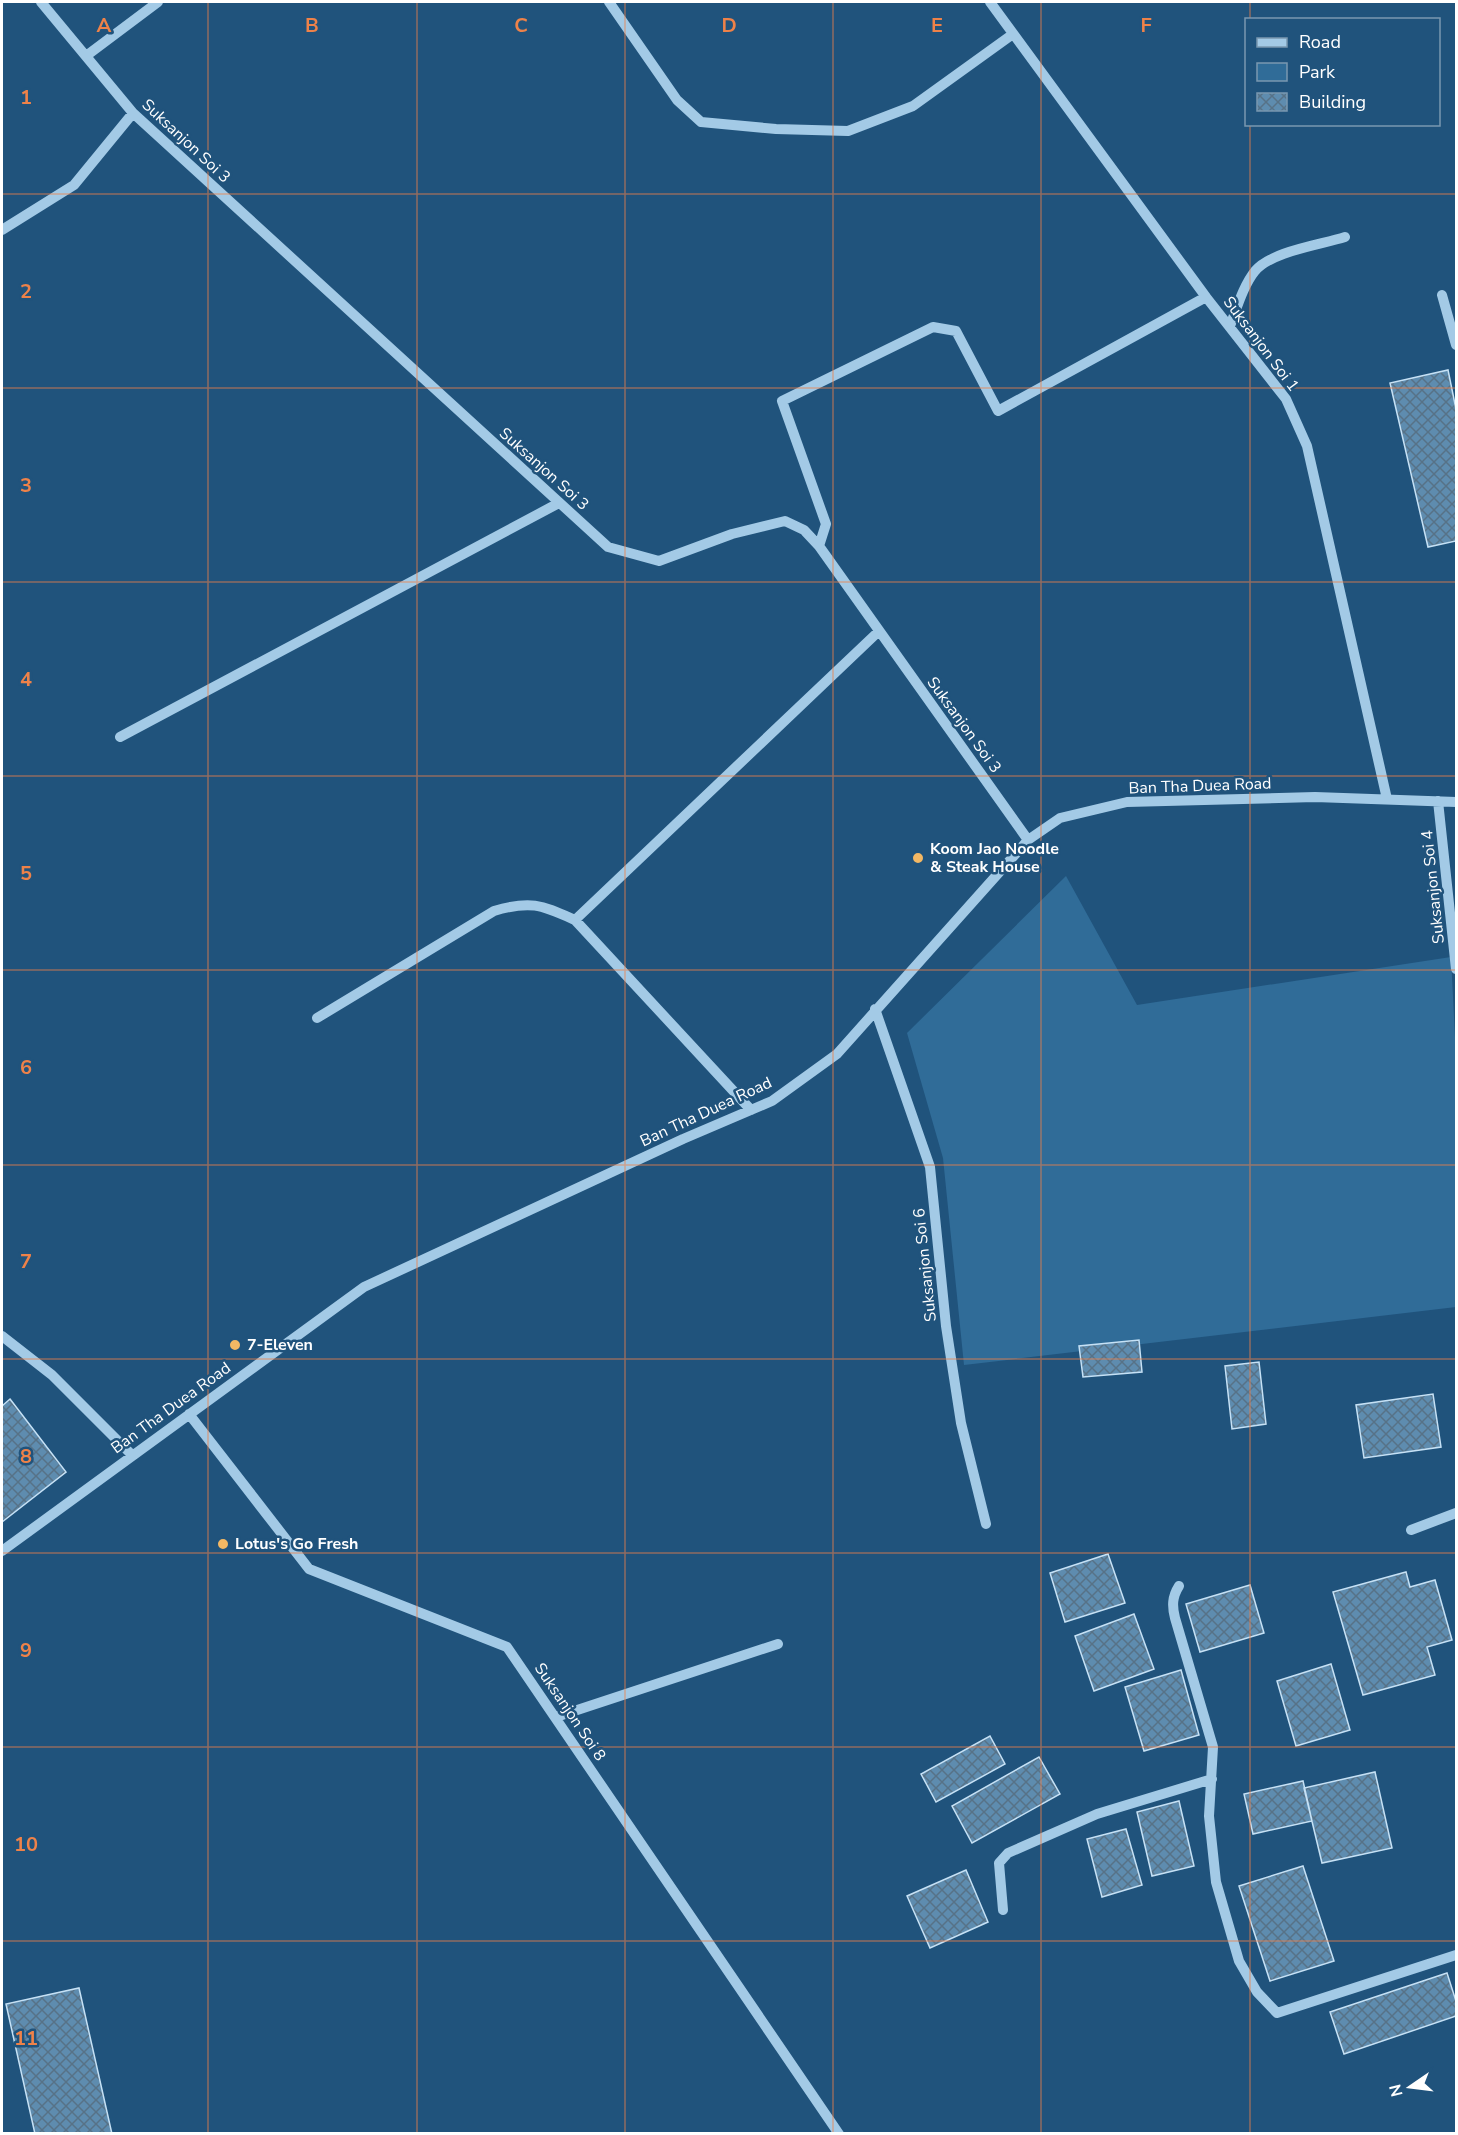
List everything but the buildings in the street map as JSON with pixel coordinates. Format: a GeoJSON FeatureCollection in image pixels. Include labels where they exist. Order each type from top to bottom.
{"type":"FeatureCollection","features":[{"type":"Feature","properties":{"kind":"street","name":"Suksanjon Soi 3"},"geometry":{"type":"LineString","coordinates":[[40,2],[133,113],[608,548],[659,561],[732,534],[785,521],[804,531],[819,546],[1028,840]]}},
{"type":"Feature","properties":{"kind":"street"},"geometry":{"type":"LineString","coordinates":[[86,56],[158,2]]}},
{"type":"Feature","properties":{"kind":"street"},"geometry":{"type":"LineString","coordinates":[[609,2],[677,100],[701,122],[776,129],[848,131],[913,106],[1013,34]]}},
{"type":"Feature","properties":{"kind":"street","name":"Suksanjon Soi 1"},"geometry":{"type":"LineString","coordinates":[[990,2],[1206,297],[1286,399],[1307,446],[1387,800]]}},
{"type":"Feature","properties":{"kind":"street"},"geometry":{"type":"LineString","coordinates":[[2,230],[74,185],[133,113]]}},
{"type":"Feature","properties":{"kind":"street"},"geometry":{"type":"LineString","coordinates":[[1230,326],[1255,271],[1269,258],[1345,237]]}},
{"type":"Feature","properties":{"kind":"street"},"geometry":{"type":"LineString","coordinates":[[1442,296],[1456,345]]}},
{"type":"Feature","properties":{"kind":"street"},"geometry":{"type":"LineString","coordinates":[[819,546],[826,524],[782,401],[933,327],[956,331],[998,411],[1206,297]]}},
{"type":"Feature","properties":{"kind":"street"},"geometry":{"type":"LineString","coordinates":[[120,737],[559,503]]}},
{"type":"Feature","properties":{"kind":"street"},"geometry":{"type":"LineString","coordinates":[[575,920],[878,632]]}},
{"type":"Feature","properties":{"kind":"street","name":"Ban Tha Duea Road"},"geometry":{"type":"LineString","coordinates":[[2,1551],[364,1287],[772,1101],[837,1054],[1028,840],[1060,818],[1127,802],[1315,797],[1456,802]]}},
{"type":"Feature","properties":{"kind":"street","name":"Suksanjon Soi 4"},"geometry":{"type":"LineString","coordinates":[[1438,801],[1456,969]]}},
{"type":"Feature","properties":{"kind":"street"},"geometry":{"type":"LineString","coordinates":[[317,1018],[494,910],[537,904],[575,920],[751,1110]]}},
{"type":"Feature","properties":{"kind":"street","name":"Suksanjon Soi 6"},"geometry":{"type":"LineString","coordinates":[[875,1010],[930,1167],[946,1326],[961,1423],[986,1524]]}},
{"type":"Feature","properties":{"kind":"street"},"geometry":{"type":"LineString","coordinates":[[2,1336],[52,1375],[132,1455]]}},
{"type":"Feature","properties":{"kind":"street","name":"Suksanjon Soi 8"},"geometry":{"type":"LineString","coordinates":[[189,1414],[309,1569],[507,1647],[839,2133]]}},
{"type":"Feature","properties":{"kind":"street"},"geometry":{"type":"LineString","coordinates":[[1411,1530],[1456,1513]]}},
{"type":"Feature","properties":{"kind":"street"},"geometry":{"type":"LineString","coordinates":[[1179,1586],[1174,1593],[1172,1606],[1214,1747],[1209,1816],[1216,1882],[1239,1961],[1257,1992],[1277,2013],[1456,1955]]}},
{"type":"Feature","properties":{"kind":"street"},"geometry":{"type":"LineString","coordinates":[[556,1717],[778,1644]]}},
{"type":"Feature","properties":{"kind":"street"},"geometry":{"type":"LineString","coordinates":[[1003,1910],[999,1863],[1008,1853],[1097,1814],[1212,1779]]}},
{"type":"Feature","properties":{"kind":"green space"},"geometry":{"type":"Polygon","coordinates":[[[1066,876],[1137,1005],[1451,957],[1456,1057],[1456,1307],[964,1365],[943,1158],[907,1033],[1066,876]]]}},
{"type":"Feature","properties":{"kind":"place","name":"Koom Jao Noodle & Steak House"},"geometry":{"type":"Point","coordinates":[918,858]}},
{"type":"Feature","properties":{"kind":"place","name":"7-Eleven"},"geometry":{"type":"Point","coordinates":[235,1345]}},
{"type":"Feature","properties":{"kind":"place","name":"Lotus's Go Fresh"},"geometry":{"type":"Point","coordinates":[223,1544]}}]}
